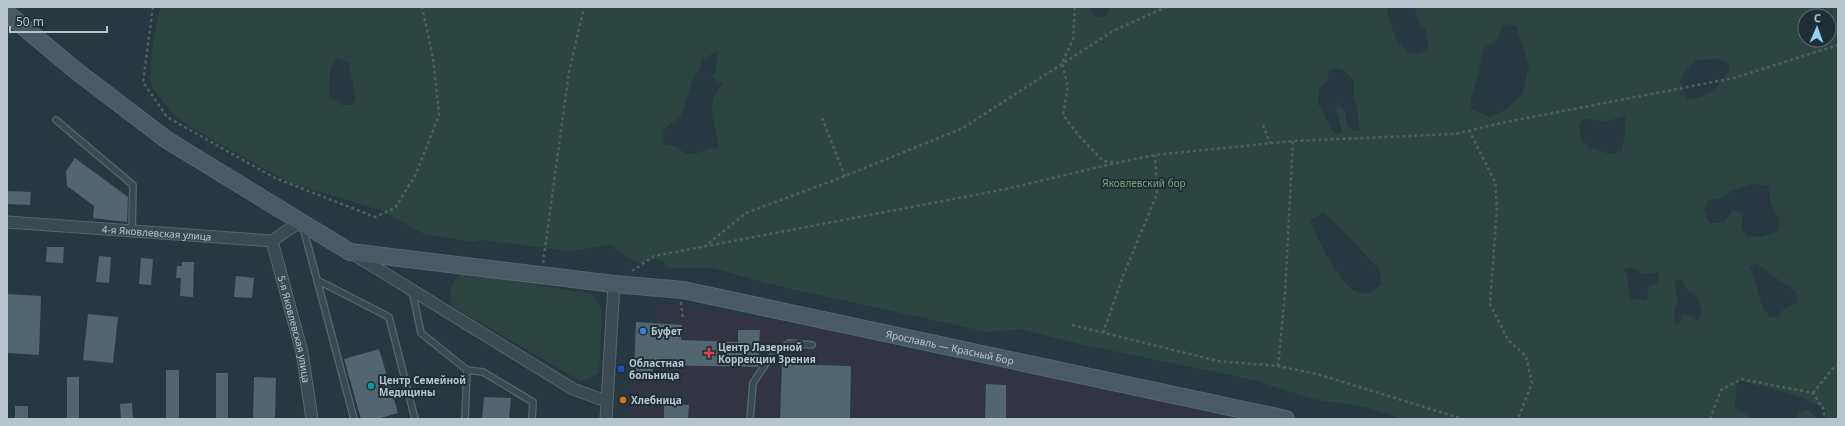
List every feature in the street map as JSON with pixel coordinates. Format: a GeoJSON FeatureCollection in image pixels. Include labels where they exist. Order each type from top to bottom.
{"type":"FeatureCollection","features":[{"type":"Feature","properties":{"kind":"street"},"geometry":{"type":"LineString","coordinates":[[7,13],[75,70],[167,140],[573,389],[606,401]]}},
{"type":"Feature","properties":{"kind":"street"},"geometry":{"type":"LineString","coordinates":[[272,241],[301,221]]}},
{"type":"Feature","properties":{"kind":"street","name":"4-я Яковлевская улица"},"geometry":{"type":"LineString","coordinates":[[7,222],[272,241]]}},
{"type":"Feature","properties":{"kind":"street","name":"5-я Яковлевская улица"},"geometry":{"type":"LineString","coordinates":[[272,241],[302,352],[312,419]]}},
{"type":"Feature","properties":{"kind":"street","name":"Ярославль — Красный Бор"},"geometry":{"type":"LineString","coordinates":[[350,252],[614,284],[683,290],[1286,419]]}},
{"type":"Feature","properties":{"kind":"street"},"geometry":{"type":"LineString","coordinates":[[606,419],[614,284]]}},
{"type":"Feature","properties":{"kind":"lane"},"geometry":{"type":"LineString","coordinates":[[56,120],[133,185],[132,231]]}},
{"type":"Feature","properties":{"kind":"lane"},"geometry":{"type":"LineString","coordinates":[[301,221],[354,419]]}},
{"type":"Feature","properties":{"kind":"lane"},"geometry":{"type":"LineString","coordinates":[[317,280],[389,317],[415,419]]}},
{"type":"Feature","properties":{"kind":"lane"},"geometry":{"type":"LineString","coordinates":[[412,290],[421,333],[467,370],[483,372],[533,402],[532,419]]}},
{"type":"Feature","properties":{"kind":"lane"},"geometry":{"type":"LineString","coordinates":[[750,419],[753,383],[769,359],[789,343],[812,344]]}},
{"type":"Feature","properties":{"kind":"lane"},"geometry":{"type":"LineString","coordinates":[[465,419],[467,370]]}},
{"type":"Feature","properties":{"kind":"path"},"geometry":{"type":"LineString","coordinates":[[153,7],[144,82],[167,117],[275,178],[375,217],[395,208],[416,174],[439,115],[433,58],[422,7]]}},
{"type":"Feature","properties":{"kind":"path"},"geometry":{"type":"LineString","coordinates":[[541,275],[569,72],[584,7]]}},
{"type":"Feature","properties":{"kind":"path"},"geometry":{"type":"LineString","coordinates":[[1075,7],[1073,40],[1062,63],[1068,86],[1063,115],[1080,138],[1103,161],[1116,163]]}},
{"type":"Feature","properties":{"kind":"path"},"geometry":{"type":"LineString","coordinates":[[704,247],[746,213],[845,176],[963,128],[1113,31],[1166,7]]}},
{"type":"Feature","properties":{"kind":"path"},"geometry":{"type":"LineString","coordinates":[[614,284],[654,256],[1006,189],[1155,155],[1293,141],[1455,134],[1734,78],[1838,46]]}},
{"type":"Feature","properties":{"kind":"path"},"geometry":{"type":"LineString","coordinates":[[822,118],[845,176]]}},
{"type":"Feature","properties":{"kind":"path"},"geometry":{"type":"LineString","coordinates":[[1263,125],[1270,143]]}},
{"type":"Feature","properties":{"kind":"path"},"geometry":{"type":"LineString","coordinates":[[1469,130],[1495,182],[1497,208],[1490,304],[1508,340],[1526,356],[1532,383],[1518,419]]}},
{"type":"Feature","properties":{"kind":"path"},"geometry":{"type":"LineString","coordinates":[[1278,366],[1285,293],[1293,141]]}},
{"type":"Feature","properties":{"kind":"path"},"geometry":{"type":"LineString","coordinates":[[1103,333],[1123,276],[1157,194],[1155,155]]}},
{"type":"Feature","properties":{"kind":"path"},"geometry":{"type":"LineString","coordinates":[[1072,325],[1218,361],[1278,366],[1317,374],[1463,419]]}},
{"type":"Feature","properties":{"kind":"path"},"geometry":{"type":"LineString","coordinates":[[1813,393],[1834,367],[1838,366]]}},
{"type":"Feature","properties":{"kind":"path"},"geometry":{"type":"LineString","coordinates":[[1710,419],[1721,390],[1742,379],[1813,393],[1824,410],[1824,419]]}},
{"type":"Feature","properties":{"kind":"shaded area"},"geometry":{"type":"Polygon","coordinates":[[[657,304],[681,305],[813,326],[965,362],[1013,367],[1244,419],[627,419],[628,396],[633,374],[654,375],[657,304]]]}},
{"type":"Feature","properties":{"kind":"green space","name":"Яковлевский бор"},"geometry":{"type":"Polygon","coordinates":[[[160,7],[1088,7],[1095,17],[1107,16],[1110,7],[1388,7],[1387,11],[1396,41],[1410,54],[1421,54],[1429,46],[1425,28],[1418,21],[1415,7],[1434,9],[1439,7],[1838,7],[1838,419],[1826,419],[1826,409],[1793,394],[1737,380],[1735,407],[1752,419],[1403,419],[1369,408],[1313,399],[1254,380],[1079,344],[1021,329],[988,332],[769,284],[713,268],[669,268],[663,261],[653,259],[638,264],[610,245],[570,251],[481,240],[474,242],[424,234],[383,211],[288,182],[190,127],[173,114],[152,87],[150,77],[152,50],[160,7]],[[1504,24],[1497,39],[1482,50],[1479,73],[1471,97],[1471,109],[1490,117],[1505,110],[1523,93],[1529,65],[1516,26],[1504,24]],[[717,52],[702,59],[700,69],[692,80],[685,105],[680,116],[662,131],[664,144],[676,146],[685,154],[694,154],[718,147],[712,103],[715,95],[723,84],[711,77],[716,71],[717,52]],[[338,57],[332,65],[329,80],[329,95],[341,105],[352,105],[356,98],[349,63],[338,57]],[[1717,59],[1696,60],[1688,68],[1680,80],[1687,99],[1701,97],[1712,91],[1729,71],[1729,65],[1717,59]],[[1337,68],[1329,72],[1327,81],[1319,90],[1318,104],[1328,124],[1336,134],[1342,132],[1335,107],[1338,103],[1345,111],[1346,123],[1353,131],[1360,131],[1357,107],[1353,99],[1354,80],[1345,71],[1337,68]],[[1625,116],[1607,121],[1583,119],[1579,127],[1582,140],[1592,149],[1610,154],[1622,151],[1625,132],[1625,116]],[[1751,184],[1731,191],[1723,198],[1707,201],[1704,210],[1709,223],[1724,223],[1733,210],[1742,214],[1742,229],[1748,236],[1762,237],[1778,231],[1780,220],[1771,204],[1768,185],[1751,184]],[[1323,213],[1310,220],[1317,237],[1335,270],[1349,287],[1355,291],[1367,294],[1381,285],[1380,270],[1331,219],[1323,213]],[[1755,263],[1750,267],[1762,307],[1770,317],[1777,317],[1784,309],[1797,302],[1796,292],[1755,263]],[[1631,267],[1624,269],[1628,280],[1630,299],[1647,300],[1648,288],[1659,282],[1658,272],[1642,274],[1631,267]],[[1680,279],[1674,281],[1678,300],[1674,312],[1675,325],[1681,322],[1683,314],[1691,316],[1697,321],[1702,311],[1697,297],[1688,291],[1680,279]]]}},
{"type":"Feature","properties":{"kind":"green space"},"geometry":{"type":"Polygon","coordinates":[[[464,273],[591,294],[602,309],[599,374],[580,381],[452,306],[450,295],[451,287],[455,280],[464,273]]]}},
{"type":"Feature","properties":{"kind":"green space"},"geometry":{"type":"Polygon","coordinates":[[[1808,409],[1817,419],[1797,419],[1797,414],[1808,409]]]}},
{"type":"Feature","properties":{"kind":"building"},"geometry":{"type":"Polygon","coordinates":[[[75,158],[128,197],[127,222],[93,218],[94,206],[67,186],[66,171],[75,158]]]}},
{"type":"Feature","properties":{"kind":"building"},"geometry":{"type":"Polygon","coordinates":[[[7,191],[31,192],[30,205],[7,204],[7,191]]]}},
{"type":"Feature","properties":{"kind":"building"},"geometry":{"type":"Polygon","coordinates":[[[47,247],[64,247],[63,263],[46,262],[47,247]]]}},
{"type":"Feature","properties":{"kind":"building"},"geometry":{"type":"Polygon","coordinates":[[[99,256],[111,257],[109,283],[96,282],[99,256]]]}},
{"type":"Feature","properties":{"kind":"building"},"geometry":{"type":"Polygon","coordinates":[[[141,258],[153,259],[151,285],[139,284],[141,258]]]}},
{"type":"Feature","properties":{"kind":"building"},"geometry":{"type":"Polygon","coordinates":[[[182,262],[194,262],[193,297],[180,296],[181,278],[176,278],[177,266],[182,266],[182,262]]]}},
{"type":"Feature","properties":{"kind":"building"},"geometry":{"type":"Polygon","coordinates":[[[236,276],[254,278],[252,298],[234,297],[236,276]]]}},
{"type":"Feature","properties":{"kind":"building"},"geometry":{"type":"Polygon","coordinates":[[[7,294],[41,296],[39,355],[7,353],[7,294]]]}},
{"type":"Feature","properties":{"kind":"building"},"geometry":{"type":"Polygon","coordinates":[[[88,314],[118,317],[113,363],[83,360],[88,314]]]}},
{"type":"Feature","properties":{"kind":"building","name":"Центр Лазерной Коррекции Зрения"},"geometry":{"type":"Polygon","coordinates":[[[636,322],[682,325],[681,340],[738,342],[738,330],[760,330],[758,367],[653,365],[652,373],[634,373],[636,322]]]}},
{"type":"Feature","properties":{"kind":"building","name":"Центр Семейной Медицины"},"geometry":{"type":"Polygon","coordinates":[[[379,349],[398,413],[377,419],[361,419],[344,359],[379,349]]]}},
{"type":"Feature","properties":{"kind":"building"},"geometry":{"type":"Polygon","coordinates":[[[782,364],[851,366],[850,419],[780,419],[782,364]]]}},
{"type":"Feature","properties":{"kind":"building"},"geometry":{"type":"Polygon","coordinates":[[[166,370],[179,370],[179,419],[166,419],[166,370]]]}},
{"type":"Feature","properties":{"kind":"building"},"geometry":{"type":"Polygon","coordinates":[[[216,373],[228,373],[228,419],[216,419],[216,373]]]}},
{"type":"Feature","properties":{"kind":"building"},"geometry":{"type":"Polygon","coordinates":[[[67,377],[79,377],[79,419],[67,419],[67,377]]]}},
{"type":"Feature","properties":{"kind":"building"},"geometry":{"type":"Polygon","coordinates":[[[254,377],[276,378],[275,419],[253,419],[254,377]]]}},
{"type":"Feature","properties":{"kind":"building"},"geometry":{"type":"Polygon","coordinates":[[[986,384],[1006,385],[1006,419],[985,419],[986,384]]]}},
{"type":"Feature","properties":{"kind":"building"},"geometry":{"type":"Polygon","coordinates":[[[484,397],[511,398],[509,419],[482,419],[484,397]]]}},
{"type":"Feature","properties":{"kind":"building"},"geometry":{"type":"Polygon","coordinates":[[[132,403],[133,419],[121,419],[120,404],[132,403]]]}},
{"type":"Feature","properties":{"kind":"building"},"geometry":{"type":"Polygon","coordinates":[[[664,404],[689,405],[688,419],[664,419],[664,404]]]}},
{"type":"Feature","properties":{"kind":"building"},"geometry":{"type":"Polygon","coordinates":[[[15,406],[28,406],[28,419],[15,419],[15,406]]]}},
{"type":"Feature","properties":{"kind":"place","name":"Буфет"},"geometry":{"type":"Point","coordinates":[643,331]}},
{"type":"Feature","properties":{"kind":"place","name":"Центр Лазерной Коррекции Зрения"},"geometry":{"type":"Point","coordinates":[709,353]}},
{"type":"Feature","properties":{"kind":"place","name":"Областная больница"},"geometry":{"type":"Point","coordinates":[621,369]}},
{"type":"Feature","properties":{"kind":"place","name":"Центр Семейной Медицины"},"geometry":{"type":"Point","coordinates":[371,386]}},
{"type":"Feature","properties":{"kind":"place","name":"Хлебница"},"geometry":{"type":"Point","coordinates":[623,400]}}]}
